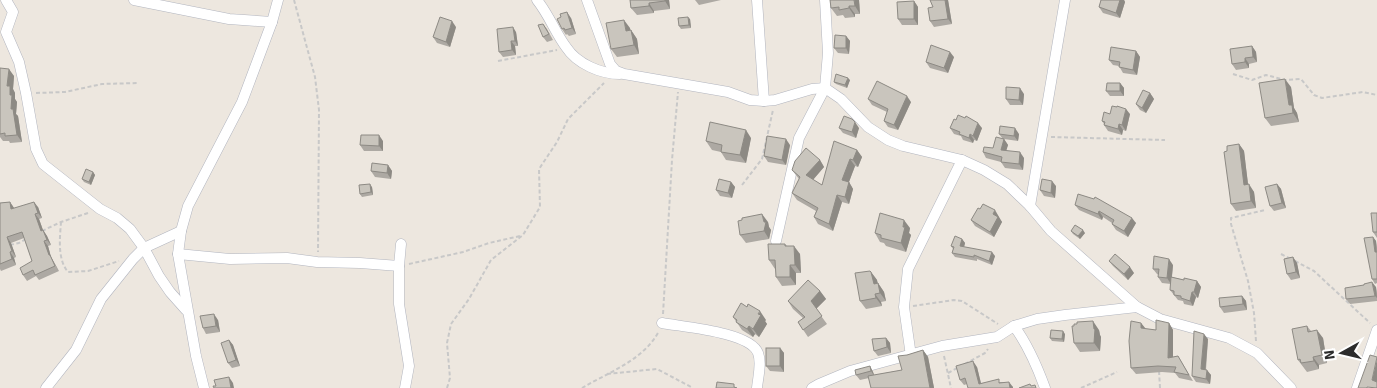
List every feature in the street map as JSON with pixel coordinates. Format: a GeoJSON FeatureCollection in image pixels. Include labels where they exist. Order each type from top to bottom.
{"type":"FeatureCollection","features":[{"type":"Feature","properties":{"kind":"street"},"geometry":{"type":"LineString","coordinates":[[6,0],[13,12],[6,32],[19,62],[36,150],[44,164],[100,209],[130,228],[144,248],[158,276],[187,311]]}},
{"type":"Feature","properties":{"kind":"street"},"geometry":{"type":"LineString","coordinates":[[134,0],[229,19],[272,22]]}},
{"type":"Feature","properties":{"kind":"street"},"geometry":{"type":"LineString","coordinates":[[204,388],[187,311],[178,254],[181,231],[188,206],[242,102],[272,22],[278,0]]}},
{"type":"Feature","properties":{"kind":"street"},"geometry":{"type":"LineString","coordinates":[[537,0],[567,49],[588,67],[613,74],[624,74]]}},
{"type":"Feature","properties":{"kind":"street"},"geometry":{"type":"LineString","coordinates":[[587,0],[610,64],[616,71],[679,85],[728,92],[750,100],[775,100],[826,88],[841,99],[868,127],[888,140],[902,146],[962,160],[984,170],[1007,184],[1030,206],[1051,232],[1137,307],[1160,319],[1229,338],[1257,353],[1291,388]]}},
{"type":"Feature","properties":{"kind":"street"},"geometry":{"type":"LineString","coordinates":[[757,0],[764,101]]}},
{"type":"Feature","properties":{"kind":"street"},"geometry":{"type":"LineString","coordinates":[[776,241],[799,138],[826,88],[828,53],[825,0]]}},
{"type":"Feature","properties":{"kind":"street"},"geometry":{"type":"LineString","coordinates":[[1030,206],[1065,0]]}},
{"type":"Feature","properties":{"kind":"street"},"geometry":{"type":"LineString","coordinates":[[911,356],[904,307],[908,269],[962,160]]}},
{"type":"Feature","properties":{"kind":"street"},"geometry":{"type":"LineString","coordinates":[[46,388],[76,350],[101,299],[134,259],[144,248],[181,231]]}},
{"type":"Feature","properties":{"kind":"street"},"geometry":{"type":"LineString","coordinates":[[401,244],[399,304],[409,366],[405,388]]}},
{"type":"Feature","properties":{"kind":"street"},"geometry":{"type":"LineString","coordinates":[[178,254],[230,259],[287,258],[318,262],[399,266]]}},
{"type":"Feature","properties":{"kind":"street"},"geometry":{"type":"LineString","coordinates":[[812,388],[850,371],[911,356],[942,346],[997,337],[1010,328],[1037,319],[1065,314],[1137,307]]}},
{"type":"Feature","properties":{"kind":"street"},"geometry":{"type":"LineString","coordinates":[[662,323],[728,334],[751,344],[758,353],[760,366],[757,388]]}},
{"type":"Feature","properties":{"kind":"street"},"geometry":{"type":"LineString","coordinates":[[1010,328],[1025,342],[1045,388]]}},
{"type":"Feature","properties":{"kind":"street"},"geometry":{"type":"LineString","coordinates":[[1357,388],[1377,330]]}},
{"type":"Feature","properties":{"kind":"path"},"geometry":{"type":"LineString","coordinates":[[294,0],[315,77],[319,110],[318,262]]}},
{"type":"Feature","properties":{"kind":"path"},"geometry":{"type":"LineString","coordinates":[[498,61],[567,49]]}},
{"type":"Feature","properties":{"kind":"path"},"geometry":{"type":"LineString","coordinates":[[446,388],[450,378],[447,343],[451,324],[469,299],[491,260],[522,235],[540,207],[539,169],[557,142],[568,119],[613,74]]}},
{"type":"Feature","properties":{"kind":"path"},"geometry":{"type":"LineString","coordinates":[[1233,74],[1252,80],[1266,75],[1285,80],[1302,79],[1314,95],[1322,98],[1363,92],[1377,95]]}},
{"type":"Feature","properties":{"kind":"path"},"geometry":{"type":"LineString","coordinates":[[26,93],[65,92],[102,84],[138,84]]}},
{"type":"Feature","properties":{"kind":"path"},"geometry":{"type":"LineString","coordinates":[[582,388],[645,351],[655,338],[662,323],[672,160],[679,85]]}},
{"type":"Feature","properties":{"kind":"path"},"geometry":{"type":"LineString","coordinates":[[742,185],[762,159],[775,100]]}},
{"type":"Feature","properties":{"kind":"path"},"geometry":{"type":"LineString","coordinates":[[1041,137],[1165,140]]}},
{"type":"Feature","properties":{"kind":"path"},"geometry":{"type":"LineString","coordinates":[[40,232],[61,222],[100,209]]}},
{"type":"Feature","properties":{"kind":"path"},"geometry":{"type":"LineString","coordinates":[[1257,353],[1254,313],[1248,281],[1231,224],[1232,218],[1265,210]]}},
{"type":"Feature","properties":{"kind":"path"},"geometry":{"type":"LineString","coordinates":[[61,222],[60,246],[65,269],[68,272],[88,271],[118,261],[134,259]]}},
{"type":"Feature","properties":{"kind":"path"},"geometry":{"type":"LineString","coordinates":[[399,266],[463,252],[522,235]]}},
{"type":"Feature","properties":{"kind":"path"},"geometry":{"type":"LineString","coordinates":[[9,245],[26,239]]}},
{"type":"Feature","properties":{"kind":"path"},"geometry":{"type":"LineString","coordinates":[[1281,254],[1314,271],[1377,330]]}},
{"type":"Feature","properties":{"kind":"path"},"geometry":{"type":"LineString","coordinates":[[904,307],[954,300],[962,301],[1010,328]]}},
{"type":"Feature","properties":{"kind":"path"},"geometry":{"type":"LineString","coordinates":[[948,373],[986,353],[997,337]]}},
{"type":"Feature","properties":{"kind":"path"},"geometry":{"type":"LineString","coordinates":[[942,346],[951,388]]}},
{"type":"Feature","properties":{"kind":"path"},"geometry":{"type":"LineString","coordinates":[[604,375],[657,369],[693,388]]}},
{"type":"Feature","properties":{"kind":"path"},"geometry":{"type":"LineString","coordinates":[[1160,369],[1160,388]]}},
{"type":"Feature","properties":{"kind":"path"},"geometry":{"type":"LineString","coordinates":[[1081,388],[1117,372]]}},
{"type":"Feature","properties":{"kind":"building"},"geometry":{"type":"Polygon","coordinates":[[[630,0],[665,1],[649,3],[649,6],[631,8],[630,0]]]}},
{"type":"Feature","properties":{"kind":"building"},"geometry":{"type":"Polygon","coordinates":[[[830,0],[854,0],[855,6],[839,10],[839,7],[831,8],[830,0]]]}},
{"type":"Feature","properties":{"kind":"building"},"geometry":{"type":"Polygon","coordinates":[[[930,0],[945,0],[948,19],[930,21],[928,8],[933,7],[930,0]]]}},
{"type":"Feature","properties":{"kind":"building"},"geometry":{"type":"Polygon","coordinates":[[[1101,0],[1120,0],[1116,13],[1099,7],[1101,0]]]}},
{"type":"Feature","properties":{"kind":"building"},"geometry":{"type":"Polygon","coordinates":[[[914,1],[914,19],[898,19],[897,2],[914,1]]]}},
{"type":"Feature","properties":{"kind":"building"},"geometry":{"type":"Polygon","coordinates":[[[567,12],[572,28],[565,30],[564,28],[562,29],[557,19],[561,17],[560,14],[567,12]]]}},
{"type":"Feature","properties":{"kind":"building"},"geometry":{"type":"Polygon","coordinates":[[[440,17],[452,21],[446,42],[433,37],[440,17]]]}},
{"type":"Feature","properties":{"kind":"building"},"geometry":{"type":"Polygon","coordinates":[[[688,17],[689,25],[679,26],[678,18],[688,17]]]}},
{"type":"Feature","properties":{"kind":"building"},"geometry":{"type":"Polygon","coordinates":[[[624,20],[626,31],[631,30],[634,45],[611,49],[606,23],[624,20]]]}},
{"type":"Feature","properties":{"kind":"building"},"geometry":{"type":"Polygon","coordinates":[[[543,24],[549,34],[543,37],[538,25],[543,24]]]}},
{"type":"Feature","properties":{"kind":"building"},"geometry":{"type":"Polygon","coordinates":[[[513,27],[515,41],[511,41],[512,50],[499,52],[497,29],[513,27]]]}},
{"type":"Feature","properties":{"kind":"building"},"geometry":{"type":"Polygon","coordinates":[[[835,35],[846,36],[846,48],[834,48],[835,35]]]}},
{"type":"Feature","properties":{"kind":"building"},"geometry":{"type":"Polygon","coordinates":[[[931,45],[950,52],[944,68],[926,62],[931,45]]]}},
{"type":"Feature","properties":{"kind":"building"},"geometry":{"type":"Polygon","coordinates":[[[1252,46],[1253,57],[1245,58],[1245,62],[1232,64],[1230,49],[1252,46]]]}},
{"type":"Feature","properties":{"kind":"building"},"geometry":{"type":"Polygon","coordinates":[[[1111,47],[1136,51],[1133,70],[1119,67],[1120,62],[1109,60],[1111,47]]]}},
{"type":"Feature","properties":{"kind":"building"},"geometry":{"type":"Polygon","coordinates":[[[0,68],[9,69],[7,86],[10,86],[10,95],[12,95],[11,109],[13,109],[17,135],[5,136],[5,133],[0,134],[0,68]]]}},
{"type":"Feature","properties":{"kind":"building"},"geometry":{"type":"Polygon","coordinates":[[[836,74],[848,78],[845,85],[834,82],[836,74]]]}},
{"type":"Feature","properties":{"kind":"building"},"geometry":{"type":"Polygon","coordinates":[[[1285,79],[1289,105],[1292,105],[1293,113],[1265,118],[1259,83],[1285,79]]]}},
{"type":"Feature","properties":{"kind":"building"},"geometry":{"type":"Polygon","coordinates":[[[877,81],[907,96],[894,125],[884,121],[888,109],[868,99],[877,81]]]}},
{"type":"Feature","properties":{"kind":"building"},"geometry":{"type":"Polygon","coordinates":[[[1107,83],[1120,83],[1120,91],[1106,91],[1107,83]]]}},
{"type":"Feature","properties":{"kind":"building"},"geometry":{"type":"Polygon","coordinates":[[[1006,87],[1020,88],[1019,100],[1006,99],[1006,87]]]}},
{"type":"Feature","properties":{"kind":"building"},"geometry":{"type":"Polygon","coordinates":[[[1143,90],[1150,93],[1142,108],[1136,104],[1143,90]]]}},
{"type":"Feature","properties":{"kind":"building"},"geometry":{"type":"Polygon","coordinates":[[[1112,106],[1126,109],[1122,125],[1119,124],[1118,129],[1104,125],[1105,122],[1102,121],[1104,112],[1110,114],[1112,106]]]}},
{"type":"Feature","properties":{"kind":"building"},"geometry":{"type":"Polygon","coordinates":[[[958,115],[965,118],[966,116],[978,123],[973,136],[970,134],[969,138],[950,128],[958,115]]]}},
{"type":"Feature","properties":{"kind":"building"},"geometry":{"type":"Polygon","coordinates":[[[844,116],[855,122],[852,132],[839,128],[844,116]]]}},
{"type":"Feature","properties":{"kind":"building"},"geometry":{"type":"Polygon","coordinates":[[[710,122],[746,130],[740,155],[721,152],[722,145],[706,141],[710,122]]]}},
{"type":"Feature","properties":{"kind":"building"},"geometry":{"type":"Polygon","coordinates":[[[1000,126],[1015,128],[1014,136],[999,134],[1000,126]]]}},
{"type":"Feature","properties":{"kind":"building"},"geometry":{"type":"Polygon","coordinates":[[[361,135],[379,135],[379,146],[360,145],[361,135]]]}},
{"type":"Feature","properties":{"kind":"building"},"geometry":{"type":"Polygon","coordinates":[[[767,136],[786,139],[782,160],[764,156],[767,136]]]}},
{"type":"Feature","properties":{"kind":"building"},"geometry":{"type":"Polygon","coordinates":[[[996,137],[1004,139],[1001,150],[1020,152],[1019,164],[1001,162],[1002,157],[983,152],[984,147],[993,148],[996,137]]]}},
{"type":"Feature","properties":{"kind":"building"},"geometry":{"type":"Polygon","coordinates":[[[834,141],[857,150],[853,160],[850,159],[842,180],[849,182],[845,197],[837,195],[829,224],[814,217],[818,208],[792,193],[800,177],[792,170],[795,161],[806,148],[820,160],[806,175],[822,185],[834,141]]]}},
{"type":"Feature","properties":{"kind":"building"},"geometry":{"type":"Polygon","coordinates":[[[1239,144],[1244,185],[1249,184],[1251,201],[1231,204],[1224,152],[1227,151],[1227,146],[1239,144]]]}},
{"type":"Feature","properties":{"kind":"building"},"geometry":{"type":"Polygon","coordinates":[[[372,163],[388,165],[387,173],[371,171],[372,163]]]}},
{"type":"Feature","properties":{"kind":"building"},"geometry":{"type":"Polygon","coordinates":[[[86,169],[93,172],[89,182],[82,179],[86,169]]]}},
{"type":"Feature","properties":{"kind":"building"},"geometry":{"type":"Polygon","coordinates":[[[719,179],[731,182],[728,193],[716,190],[719,179]]]}},
{"type":"Feature","properties":{"kind":"building"},"geometry":{"type":"Polygon","coordinates":[[[1042,179],[1052,181],[1051,193],[1040,190],[1042,179]]]}},
{"type":"Feature","properties":{"kind":"building"},"geometry":{"type":"Polygon","coordinates":[[[370,184],[371,192],[360,194],[359,185],[370,184]]]}},
{"type":"Feature","properties":{"kind":"building"},"geometry":{"type":"Polygon","coordinates":[[[1277,184],[1282,203],[1270,206],[1265,187],[1277,184]]]}},
{"type":"Feature","properties":{"kind":"building"},"geometry":{"type":"Polygon","coordinates":[[[1078,194],[1094,199],[1095,197],[1132,218],[1124,231],[1112,224],[1114,220],[1099,211],[1098,214],[1075,205],[1078,194]]]}},
{"type":"Feature","properties":{"kind":"building"},"geometry":{"type":"Polygon","coordinates":[[[10,202],[11,209],[34,202],[38,213],[35,214],[41,231],[43,230],[47,240],[44,241],[55,266],[35,275],[33,270],[23,275],[20,268],[32,261],[22,232],[7,237],[12,251],[10,252],[12,259],[0,264],[0,203],[10,202]]]}},
{"type":"Feature","properties":{"kind":"building"},"geometry":{"type":"Polygon","coordinates":[[[983,204],[995,210],[993,214],[998,217],[990,232],[971,220],[978,208],[980,209],[983,204]]]}},
{"type":"Feature","properties":{"kind":"building"},"geometry":{"type":"Polygon","coordinates":[[[880,213],[904,220],[903,227],[905,227],[901,243],[881,238],[881,235],[875,233],[880,213]]]}},
{"type":"Feature","properties":{"kind":"building"},"geometry":{"type":"Polygon","coordinates":[[[1371,213],[1377,213],[1377,232],[1373,232],[1371,213]]]}},
{"type":"Feature","properties":{"kind":"building"},"geometry":{"type":"Polygon","coordinates":[[[762,214],[764,222],[766,222],[764,231],[740,235],[738,221],[742,220],[742,218],[762,214]]]}},
{"type":"Feature","properties":{"kind":"building"},"geometry":{"type":"Polygon","coordinates":[[[1075,225],[1083,230],[1078,236],[1071,231],[1075,225]]]}},
{"type":"Feature","properties":{"kind":"building"},"geometry":{"type":"Polygon","coordinates":[[[955,236],[962,239],[960,246],[992,252],[989,261],[974,255],[974,257],[952,253],[954,247],[951,246],[955,236]]]}},
{"type":"Feature","properties":{"kind":"building"},"geometry":{"type":"Polygon","coordinates":[[[1373,237],[1375,252],[1377,252],[1377,279],[1372,279],[1364,238],[1373,237]]]}},
{"type":"Feature","properties":{"kind":"building"},"geometry":{"type":"Polygon","coordinates":[[[768,244],[794,246],[795,265],[790,265],[790,277],[776,277],[775,260],[769,260],[768,244]]]}},
{"type":"Feature","properties":{"kind":"building"},"geometry":{"type":"Polygon","coordinates":[[[1115,254],[1130,267],[1124,274],[1109,261],[1115,254]]]}},
{"type":"Feature","properties":{"kind":"building"},"geometry":{"type":"Polygon","coordinates":[[[1154,256],[1169,259],[1167,278],[1158,277],[1159,269],[1153,269],[1154,256]]]}},
{"type":"Feature","properties":{"kind":"building"},"geometry":{"type":"Polygon","coordinates":[[[1293,257],[1296,272],[1287,274],[1284,259],[1293,257]]]}},
{"type":"Feature","properties":{"kind":"building"},"geometry":{"type":"Polygon","coordinates":[[[870,271],[874,284],[878,283],[880,293],[875,294],[876,298],[860,301],[855,273],[870,271]]]}},
{"type":"Feature","properties":{"kind":"building"},"geometry":{"type":"Polygon","coordinates":[[[1171,277],[1197,281],[1190,301],[1181,298],[1181,296],[1174,295],[1174,291],[1170,290],[1171,277]]]}},
{"type":"Feature","properties":{"kind":"building"},"geometry":{"type":"Polygon","coordinates":[[[808,280],[820,291],[811,301],[822,316],[803,330],[798,322],[805,317],[788,301],[808,280]]]}},
{"type":"Feature","properties":{"kind":"building"},"geometry":{"type":"Polygon","coordinates":[[[1372,282],[1375,296],[1346,299],[1345,288],[1372,282]]]}},
{"type":"Feature","properties":{"kind":"building"},"geometry":{"type":"Polygon","coordinates":[[[1242,296],[1243,304],[1220,307],[1219,298],[1242,296]]]}},
{"type":"Feature","properties":{"kind":"building"},"geometry":{"type":"Polygon","coordinates":[[[741,303],[747,307],[748,304],[760,311],[758,314],[761,315],[753,329],[749,326],[747,329],[736,322],[737,320],[733,317],[741,303]]]}},
{"type":"Feature","properties":{"kind":"building"},"geometry":{"type":"Polygon","coordinates":[[[214,314],[216,326],[203,328],[200,316],[214,314]]]}},
{"type":"Feature","properties":{"kind":"building"},"geometry":{"type":"Polygon","coordinates":[[[1156,320],[1169,323],[1168,358],[1178,356],[1189,375],[1174,372],[1176,367],[1131,368],[1129,341],[1131,321],[1141,323],[1141,328],[1156,330],[1156,320]]]}},
{"type":"Feature","properties":{"kind":"building"},"geometry":{"type":"Polygon","coordinates":[[[1093,321],[1095,329],[1094,343],[1074,343],[1072,326],[1077,324],[1077,322],[1093,321]]]}},
{"type":"Feature","properties":{"kind":"building"},"geometry":{"type":"Polygon","coordinates":[[[1307,326],[1308,332],[1317,330],[1322,355],[1313,357],[1314,361],[1301,363],[1300,359],[1298,360],[1292,329],[1307,326]]]}},
{"type":"Feature","properties":{"kind":"building"},"geometry":{"type":"Polygon","coordinates":[[[1051,330],[1063,331],[1062,339],[1050,338],[1051,330]]]}},
{"type":"Feature","properties":{"kind":"building"},"geometry":{"type":"Polygon","coordinates":[[[1194,331],[1204,334],[1201,369],[1207,370],[1206,379],[1192,376],[1194,331]]]}},
{"type":"Feature","properties":{"kind":"building"},"geometry":{"type":"Polygon","coordinates":[[[886,338],[887,347],[874,351],[872,339],[886,338]]]}},
{"type":"Feature","properties":{"kind":"building"},"geometry":{"type":"Polygon","coordinates":[[[229,340],[236,360],[228,363],[221,343],[229,340]]]}},
{"type":"Feature","properties":{"kind":"building"},"geometry":{"type":"Polygon","coordinates":[[[766,348],[780,348],[780,366],[766,366],[766,348]]]}},
{"type":"Feature","properties":{"kind":"building"},"geometry":{"type":"Polygon","coordinates":[[[923,350],[930,388],[871,388],[868,376],[902,370],[898,356],[923,350]]]}},
{"type":"Feature","properties":{"kind":"building"},"geometry":{"type":"Polygon","coordinates":[[[1370,355],[1377,357],[1372,380],[1377,382],[1377,388],[1358,388],[1370,355]]]}},
{"type":"Feature","properties":{"kind":"building"},"geometry":{"type":"Polygon","coordinates":[[[973,361],[979,384],[999,379],[999,383],[1009,382],[1010,388],[968,388],[965,378],[960,380],[956,366],[973,361]]]}},
{"type":"Feature","properties":{"kind":"building"},"geometry":{"type":"Polygon","coordinates":[[[870,366],[871,371],[856,375],[855,370],[870,366]]]}},
{"type":"Feature","properties":{"kind":"building"},"geometry":{"type":"Polygon","coordinates":[[[229,377],[231,388],[214,388],[213,386],[216,386],[214,380],[229,377]]]}},
{"type":"Feature","properties":{"kind":"building"},"geometry":{"type":"Polygon","coordinates":[[[717,382],[734,384],[734,387],[737,388],[716,388],[717,382]]]}},
{"type":"Feature","properties":{"kind":"building"},"geometry":{"type":"Polygon","coordinates":[[[1030,384],[1031,386],[1035,385],[1036,388],[1019,388],[1030,384]]]}}]}
